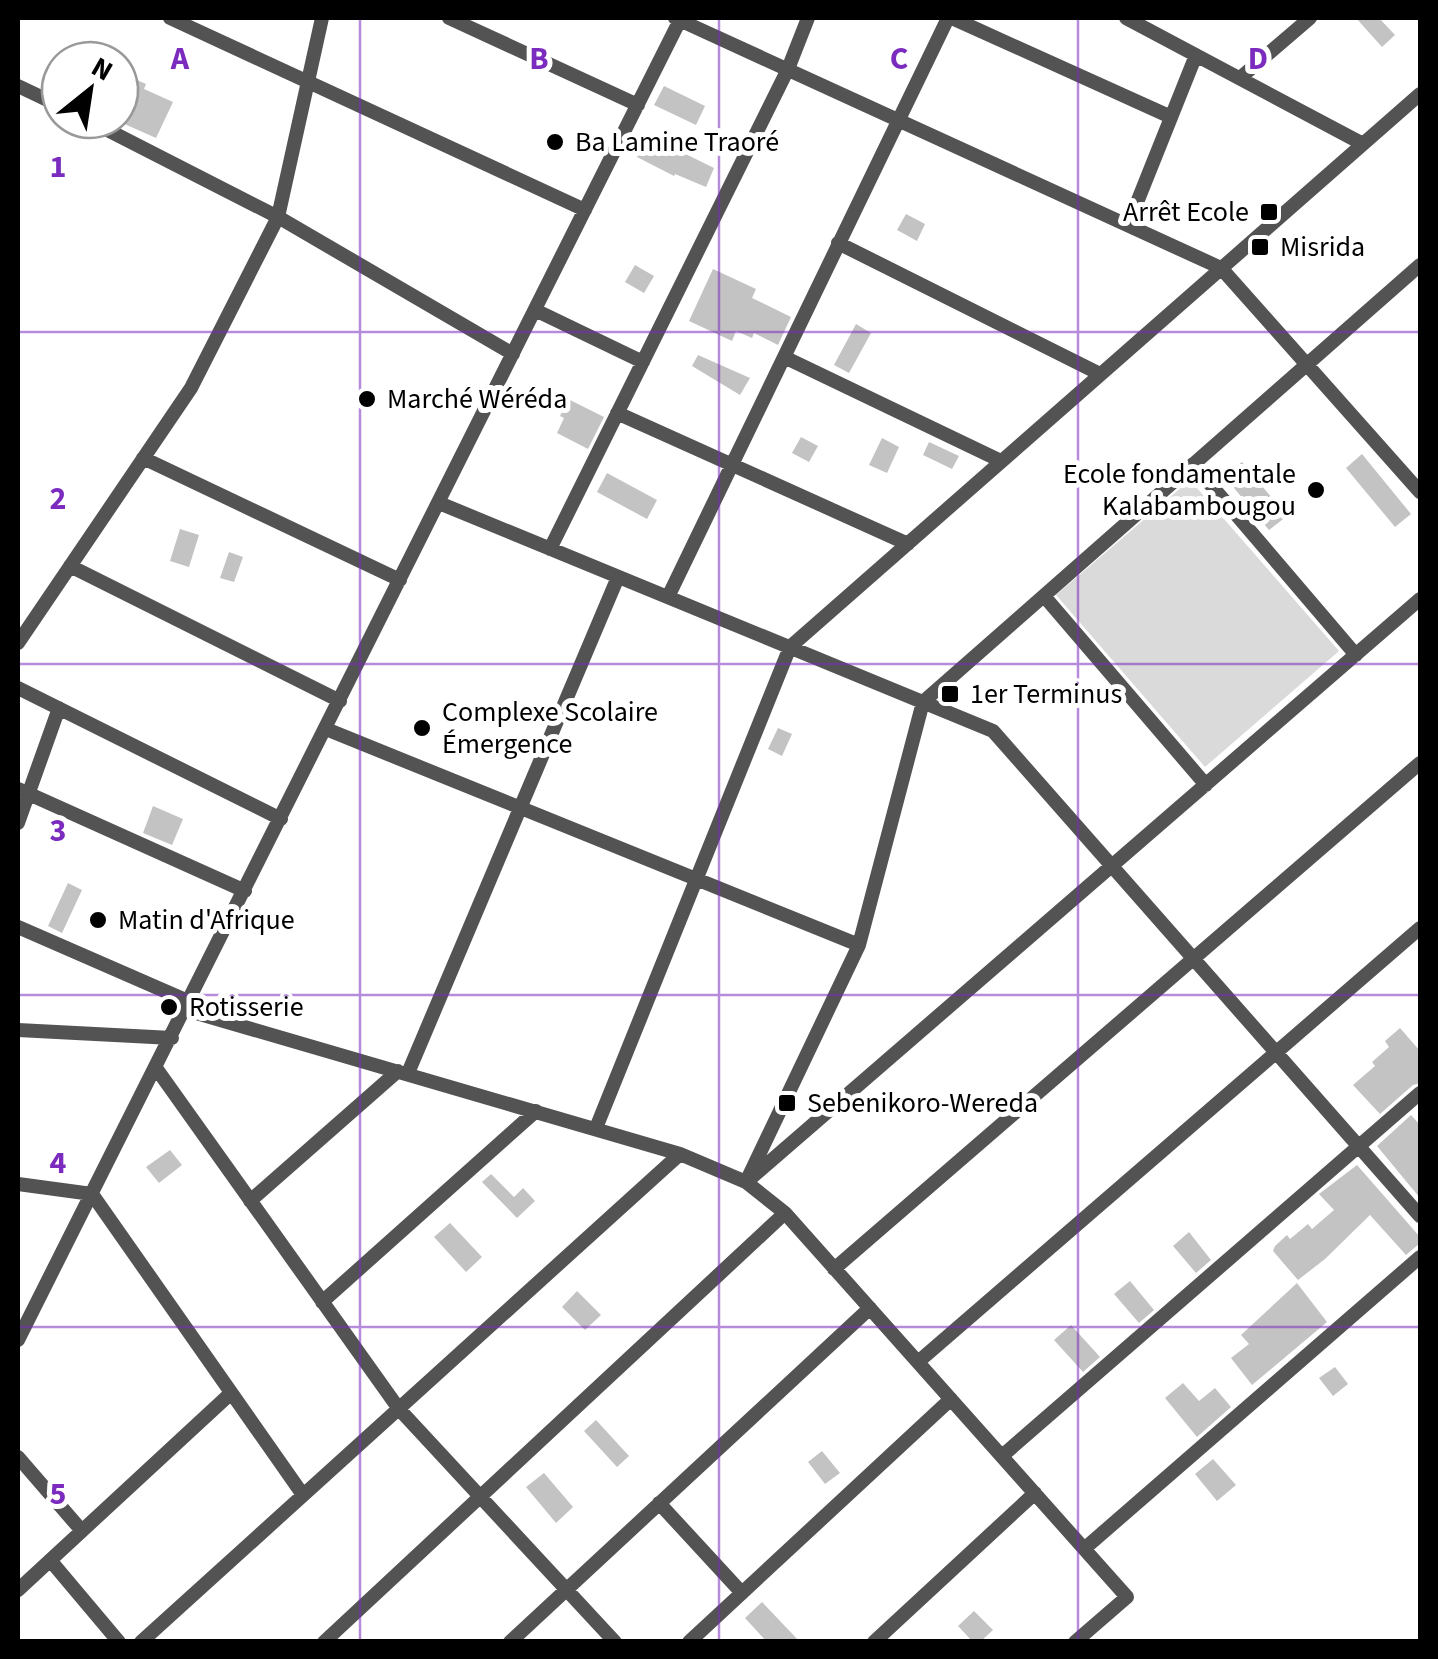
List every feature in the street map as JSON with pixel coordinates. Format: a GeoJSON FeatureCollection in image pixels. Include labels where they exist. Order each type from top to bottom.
{"type":"FeatureCollection","features":[{"type":"Feature","properties":{"kind":"street"},"geometry":{"type":"LineString","coordinates":[[170,18],[585,210]]}},
{"type":"Feature","properties":{"kind":"street"},"geometry":{"type":"LineString","coordinates":[[18,643],[191,388],[278,217],[322,18]]}},
{"type":"Feature","properties":{"kind":"street"},"geometry":{"type":"LineString","coordinates":[[449,18],[638,104]]}},
{"type":"Feature","properties":{"kind":"street"},"geometry":{"type":"LineString","coordinates":[[18,1340],[678,18],[1221,268],[1420,492]]}},
{"type":"Feature","properties":{"kind":"street"},"geometry":{"type":"LineString","coordinates":[[550,548],[788,69],[808,18]]}},
{"type":"Feature","properties":{"kind":"street"},"geometry":{"type":"LineString","coordinates":[[668,597],[950,18],[1171,117]]}},
{"type":"Feature","properties":{"kind":"street"},"geometry":{"type":"LineString","coordinates":[[1126,18],[1363,144]]}},
{"type":"Feature","properties":{"kind":"street"},"geometry":{"type":"LineString","coordinates":[[1240,78],[1310,18]]}},
{"type":"Feature","properties":{"kind":"street"},"geometry":{"type":"LineString","coordinates":[[1128,225],[1196,55]]}},
{"type":"Feature","properties":{"kind":"street"},"geometry":{"type":"LineString","coordinates":[[596,1128],[790,648],[1420,94]]}},
{"type":"Feature","properties":{"kind":"street"},"geometry":{"type":"LineString","coordinates":[[127,140],[278,217],[513,354]]}},
{"type":"Feature","properties":{"kind":"street"},"geometry":{"type":"LineString","coordinates":[[838,243],[1100,374]]}},
{"type":"Feature","properties":{"kind":"street"},"geometry":{"type":"LineString","coordinates":[[746,1182],[859,945],[923,702],[1419,269]]}},
{"type":"Feature","properties":{"kind":"street"},"geometry":{"type":"LineString","coordinates":[[535,310],[643,362]]}},
{"type":"Feature","properties":{"kind":"street"},"geometry":{"type":"LineString","coordinates":[[784,356],[1002,461]]}},
{"type":"Feature","properties":{"kind":"street"},"geometry":{"type":"LineString","coordinates":[[618,412],[908,544]]}},
{"type":"Feature","properties":{"kind":"street"},"geometry":{"type":"LineString","coordinates":[[143,458],[400,580]]}},
{"type":"Feature","properties":{"kind":"street"},"geometry":{"type":"LineString","coordinates":[[1193,464],[1356,655]]}},
{"type":"Feature","properties":{"kind":"street"},"geometry":{"type":"LineString","coordinates":[[439,503],[993,731],[1420,1216]]}},
{"type":"Feature","properties":{"kind":"street"},"geometry":{"type":"LineString","coordinates":[[70,566],[340,701]]}},
{"type":"Feature","properties":{"kind":"street"},"geometry":{"type":"LineString","coordinates":[[250,1201],[403,1072],[618,576]]}},
{"type":"Feature","properties":{"kind":"street"},"geometry":{"type":"LineString","coordinates":[[1044,596],[1206,785]]}},
{"type":"Feature","properties":{"kind":"street"},"geometry":{"type":"LineString","coordinates":[[746,1182],[1420,600]]}},
{"type":"Feature","properties":{"kind":"street"},"geometry":{"type":"LineString","coordinates":[[18,688],[281,819]]}},
{"type":"Feature","properties":{"kind":"street"},"geometry":{"type":"LineString","coordinates":[[18,823],[23,792],[58,708]]}},
{"type":"Feature","properties":{"kind":"street"},"geometry":{"type":"LineString","coordinates":[[326,729],[859,945]]}},
{"type":"Feature","properties":{"kind":"street"},"geometry":{"type":"LineString","coordinates":[[834,1268],[1420,763]]}},
{"type":"Feature","properties":{"kind":"street"},"geometry":{"type":"LineString","coordinates":[[23,792],[245,891]]}},
{"type":"Feature","properties":{"kind":"street"},"geometry":{"type":"LineString","coordinates":[[18,927],[188,1006],[680,1154],[746,1182],[786,1214],[1127,1597],[1076,1642]]}},
{"type":"Feature","properties":{"kind":"street"},"geometry":{"type":"LineString","coordinates":[[918,1362],[1420,928]]}},
{"type":"Feature","properties":{"kind":"street"},"geometry":{"type":"LineString","coordinates":[[18,1030],[172,1038]]}},
{"type":"Feature","properties":{"kind":"street"},"geometry":{"type":"LineString","coordinates":[[156,1068],[399,1409],[615,1642]]}},
{"type":"Feature","properties":{"kind":"street"},"geometry":{"type":"LineString","coordinates":[[1002,1456],[1420,1093]]}},
{"type":"Feature","properties":{"kind":"street"},"geometry":{"type":"LineString","coordinates":[[322,1302],[536,1110]]}},
{"type":"Feature","properties":{"kind":"street"},"geometry":{"type":"LineString","coordinates":[[141,1642],[680,1154]]}},
{"type":"Feature","properties":{"kind":"street"},"geometry":{"type":"LineString","coordinates":[[18,1184],[92,1194],[303,1495]]}},
{"type":"Feature","properties":{"kind":"street"},"geometry":{"type":"LineString","coordinates":[[324,1642],[786,1214]]}},
{"type":"Feature","properties":{"kind":"street"},"geometry":{"type":"LineString","coordinates":[[1084,1549],[1420,1257]]}},
{"type":"Feature","properties":{"kind":"street"},"geometry":{"type":"LineString","coordinates":[[510,1642],[870,1308]]}},
{"type":"Feature","properties":{"kind":"street"},"geometry":{"type":"LineString","coordinates":[[18,1590],[230,1394]]}},
{"type":"Feature","properties":{"kind":"street"},"geometry":{"type":"LineString","coordinates":[[689,1642],[951,1400]]}},
{"type":"Feature","properties":{"kind":"street"},"geometry":{"type":"LineString","coordinates":[[18,1456],[82,1531]]}},
{"type":"Feature","properties":{"kind":"street"},"geometry":{"type":"LineString","coordinates":[[874,1642],[1035,1493]]}},
{"type":"Feature","properties":{"kind":"street"},"geometry":{"type":"LineString","coordinates":[[659,1503],[742,1593]]}},
{"type":"Feature","properties":{"kind":"street"},"geometry":{"type":"LineString","coordinates":[[50,1560],[118,1642]]}},
{"type":"Feature","properties":{"kind":"shaded area"},"geometry":{"type":"Polygon","coordinates":[[[1190,480],[1339,651],[1205,767],[1056,595],[1190,480]]]}},
{"type":"Feature","properties":{"kind":"building"},"geometry":{"type":"Polygon","coordinates":[[[1356,18],[1379,18],[1395,35],[1382,47],[1356,18]]]}},
{"type":"Feature","properties":{"kind":"building"},"geometry":{"type":"Polygon","coordinates":[[[140,81],[146,84],[144,89],[173,102],[156,138],[140,131],[140,81]]]}},
{"type":"Feature","properties":{"kind":"building"},"geometry":{"type":"Polygon","coordinates":[[[664,86],[705,106],[696,125],[654,105],[664,86]]]}},
{"type":"Feature","properties":{"kind":"building"},"geometry":{"type":"Polygon","coordinates":[[[649,136],[714,168],[706,187],[637,157],[649,136]]]}},
{"type":"Feature","properties":{"kind":"building"},"geometry":{"type":"Polygon","coordinates":[[[906,214],[925,224],[917,241],[897,230],[906,214]]]}},
{"type":"Feature","properties":{"kind":"building"},"geometry":{"type":"Polygon","coordinates":[[[635,265],[654,276],[644,293],[625,282],[635,265]]]}},
{"type":"Feature","properties":{"kind":"building"},"geometry":{"type":"Polygon","coordinates":[[[713,269],[756,289],[752,298],[791,317],[778,345],[754,333],[752,338],[736,331],[732,341],[689,321],[713,269]]]}},
{"type":"Feature","properties":{"kind":"building"},"geometry":{"type":"Polygon","coordinates":[[[856,324],[871,333],[849,373],[834,365],[856,324]]]}},
{"type":"Feature","properties":{"kind":"building"},"geometry":{"type":"Polygon","coordinates":[[[698,355],[750,378],[740,395],[692,366],[698,355]]]}},
{"type":"Feature","properties":{"kind":"building"},"geometry":{"type":"Polygon","coordinates":[[[568,399],[604,417],[588,449],[557,433],[568,399]]]}},
{"type":"Feature","properties":{"kind":"building"},"geometry":{"type":"Polygon","coordinates":[[[801,437],[818,446],[809,462],[792,453],[801,437]]]}},
{"type":"Feature","properties":{"kind":"building"},"geometry":{"type":"Polygon","coordinates":[[[882,438],[899,447],[887,473],[869,465],[882,438]]]}},
{"type":"Feature","properties":{"kind":"building"},"geometry":{"type":"Polygon","coordinates":[[[929,442],[959,456],[952,469],[923,455],[929,442]]]}},
{"type":"Feature","properties":{"kind":"building"},"geometry":{"type":"Polygon","coordinates":[[[1362,454],[1411,514],[1395,527],[1346,468],[1362,454]]]}},
{"type":"Feature","properties":{"kind":"building"},"geometry":{"type":"Polygon","coordinates":[[[1242,462],[1287,516],[1269,530],[1224,476],[1242,462]]]}},
{"type":"Feature","properties":{"kind":"building"},"geometry":{"type":"Polygon","coordinates":[[[607,473],[657,500],[647,519],[597,492],[607,473]]]}},
{"type":"Feature","properties":{"kind":"building"},"geometry":{"type":"Polygon","coordinates":[[[180,529],[199,535],[189,567],[170,561],[180,529]]]}},
{"type":"Feature","properties":{"kind":"building"},"geometry":{"type":"Polygon","coordinates":[[[229,552],[243,557],[234,582],[220,578],[229,552]]]}},
{"type":"Feature","properties":{"kind":"building"},"geometry":{"type":"Polygon","coordinates":[[[778,728],[792,734],[782,756],[768,749],[778,728]]]}},
{"type":"Feature","properties":{"kind":"building"},"geometry":{"type":"Polygon","coordinates":[[[153,806],[183,819],[172,845],[143,833],[153,806]]]}},
{"type":"Feature","properties":{"kind":"building"},"geometry":{"type":"Polygon","coordinates":[[[68,883],[82,890],[62,933],[48,926],[68,883]]]}},
{"type":"Feature","properties":{"kind":"building"},"geometry":{"type":"Polygon","coordinates":[[[1400,1028],[1420,1051],[1420,1083],[1380,1114],[1353,1085],[1375,1066],[1372,1062],[1389,1047],[1385,1041],[1400,1028]]]}},
{"type":"Feature","properties":{"kind":"building"},"geometry":{"type":"Polygon","coordinates":[[[1411,1115],[1420,1125],[1420,1198],[1377,1146],[1411,1115]]]}},
{"type":"Feature","properties":{"kind":"building"},"geometry":{"type":"Polygon","coordinates":[[[170,1150],[182,1165],[159,1183],[146,1167],[170,1150]]]}},
{"type":"Feature","properties":{"kind":"building"},"geometry":{"type":"Polygon","coordinates":[[[1357,1165],[1420,1237],[1420,1243],[1406,1255],[1370,1215],[1298,1280],[1273,1251],[1275,1246],[1308,1224],[1312,1229],[1334,1210],[1319,1194],[1357,1165]]]}},
{"type":"Feature","properties":{"kind":"building"},"geometry":{"type":"Polygon","coordinates":[[[491,1174],[514,1197],[523,1188],[535,1201],[517,1218],[482,1182],[491,1174]]]}},
{"type":"Feature","properties":{"kind":"building"},"geometry":{"type":"Polygon","coordinates":[[[450,1223],[482,1257],[466,1272],[434,1237],[450,1223]]]}},
{"type":"Feature","properties":{"kind":"building"},"geometry":{"type":"Polygon","coordinates":[[[1189,1232],[1211,1260],[1196,1273],[1173,1246],[1189,1232]]]}},
{"type":"Feature","properties":{"kind":"building"},"geometry":{"type":"Polygon","coordinates":[[[1130,1281],[1154,1310],[1139,1323],[1114,1294],[1130,1281]]]}},
{"type":"Feature","properties":{"kind":"building"},"geometry":{"type":"Polygon","coordinates":[[[1297,1283],[1327,1322],[1252,1385],[1231,1358],[1249,1344],[1241,1335],[1297,1283]]]}},
{"type":"Feature","properties":{"kind":"building"},"geometry":{"type":"Polygon","coordinates":[[[577,1291],[601,1315],[585,1330],[562,1307],[577,1291]]]}},
{"type":"Feature","properties":{"kind":"building"},"geometry":{"type":"Polygon","coordinates":[[[1071,1325],[1100,1357],[1083,1372],[1054,1340],[1071,1325]]]}},
{"type":"Feature","properties":{"kind":"building"},"geometry":{"type":"Polygon","coordinates":[[[1335,1367],[1348,1384],[1333,1396],[1319,1378],[1335,1367]]]}},
{"type":"Feature","properties":{"kind":"building"},"geometry":{"type":"Polygon","coordinates":[[[1183,1383],[1199,1401],[1215,1388],[1231,1407],[1197,1437],[1165,1398],[1183,1383]]]}},
{"type":"Feature","properties":{"kind":"building"},"geometry":{"type":"Polygon","coordinates":[[[596,1420],[629,1456],[617,1467],[584,1431],[596,1420]]]}},
{"type":"Feature","properties":{"kind":"building"},"geometry":{"type":"Polygon","coordinates":[[[822,1451],[840,1473],[825,1484],[808,1462],[822,1451]]]}},
{"type":"Feature","properties":{"kind":"building"},"geometry":{"type":"Polygon","coordinates":[[[1213,1459],[1236,1485],[1217,1501],[1195,1474],[1213,1459]]]}},
{"type":"Feature","properties":{"kind":"building"},"geometry":{"type":"Polygon","coordinates":[[[544,1473],[573,1507],[556,1523],[526,1487],[544,1473]]]}},
{"type":"Feature","properties":{"kind":"building"},"geometry":{"type":"Polygon","coordinates":[[[762,1602],[800,1642],[767,1642],[745,1618],[762,1602]]]}},
{"type":"Feature","properties":{"kind":"building"},"geometry":{"type":"Polygon","coordinates":[[[974,1611],[993,1630],[980,1642],[973,1642],[958,1626],[974,1611]]]}},
{"type":"Feature","properties":{"kind":"place","name":"Ba Lamine Traoré"},"geometry":{"type":"Point","coordinates":[555,142]}},
{"type":"Feature","properties":{"kind":"place","name":"Arrêt Ecole"},"geometry":{"type":"Point","coordinates":[1269,212]}},
{"type":"Feature","properties":{"kind":"place","name":"Misrida"},"geometry":{"type":"Point","coordinates":[1260,247]}},
{"type":"Feature","properties":{"kind":"place","name":"Marché Wéréda"},"geometry":{"type":"Point","coordinates":[367,399]}},
{"type":"Feature","properties":{"kind":"place","name":"Ecole fondamentale Kalabambougou"},"geometry":{"type":"Point","coordinates":[1316,490]}},
{"type":"Feature","properties":{"kind":"place","name":"1er Terminus"},"geometry":{"type":"Point","coordinates":[950,694]}},
{"type":"Feature","properties":{"kind":"place","name":"Complexe Scolaire Émergence"},"geometry":{"type":"Point","coordinates":[422,728]}},
{"type":"Feature","properties":{"kind":"place","name":"Matin d'Afrique"},"geometry":{"type":"Point","coordinates":[98,920]}},
{"type":"Feature","properties":{"kind":"place","name":"Rotisserie"},"geometry":{"type":"Point","coordinates":[169,1007]}},
{"type":"Feature","properties":{"kind":"place","name":"Sebenikoro-Wereda"},"geometry":{"type":"Point","coordinates":[787,1103]}}]}
